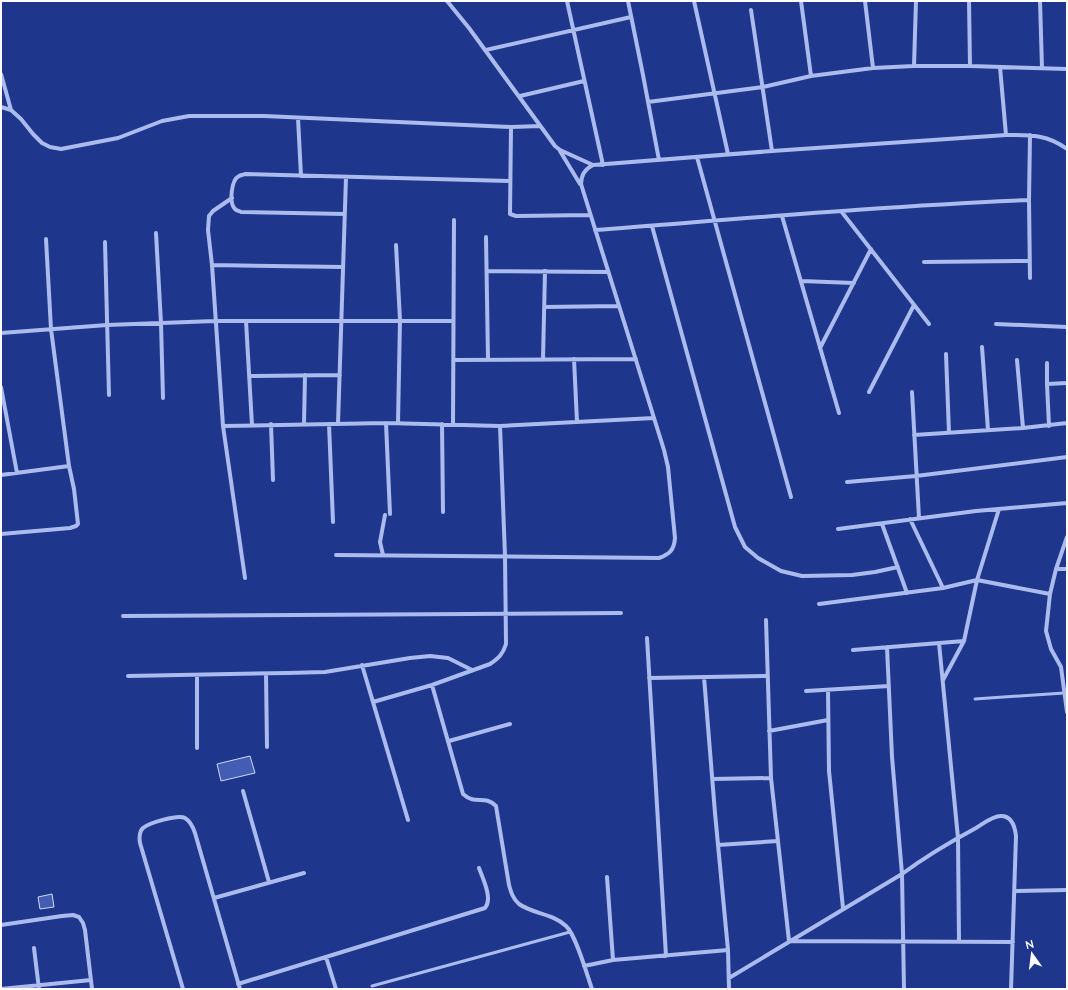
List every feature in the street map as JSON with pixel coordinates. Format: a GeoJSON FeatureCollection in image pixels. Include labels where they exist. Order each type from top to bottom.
{"type":"FeatureCollection","features":[{"type":"Feature","properties":{"kind":"street"},"geometry":{"type":"LineString","coordinates":[[336,555],[659,558],[668,555],[674,546],[675,538],[668,467],[664,450],[581,184],[560,150],[540,126],[486,50],[447,1]]}},
{"type":"Feature","properties":{"kind":"street"},"geometry":{"type":"LineString","coordinates":[[567,1],[603,165]]}},
{"type":"Feature","properties":{"kind":"street"},"geometry":{"type":"LineString","coordinates":[[628,1],[658,160]]}},
{"type":"Feature","properties":{"kind":"street"},"geometry":{"type":"LineString","coordinates":[[694,1],[728,154]]}},
{"type":"Feature","properties":{"kind":"street"},"geometry":{"type":"LineString","coordinates":[[801,1],[811,76]]}},
{"type":"Feature","properties":{"kind":"street"},"geometry":{"type":"LineString","coordinates":[[865,1],[873,68]]}},
{"type":"Feature","properties":{"kind":"street"},"geometry":{"type":"LineString","coordinates":[[914,66],[916,1]]}},
{"type":"Feature","properties":{"kind":"street"},"geometry":{"type":"LineString","coordinates":[[969,1],[970,66]]}},
{"type":"Feature","properties":{"kind":"street"},"geometry":{"type":"LineString","coordinates":[[1040,1],[1042,68]]}},
{"type":"Feature","properties":{"kind":"street"},"geometry":{"type":"LineString","coordinates":[[751,10],[772,151]]}},
{"type":"Feature","properties":{"kind":"street"},"geometry":{"type":"LineString","coordinates":[[486,50],[631,18]]}},
{"type":"Feature","properties":{"kind":"street"},"geometry":{"type":"LineString","coordinates":[[648,102],[715,92],[763,87],[811,76],[873,68],[970,66],[1067,69]]}},
{"type":"Feature","properties":{"kind":"street"},"geometry":{"type":"LineString","coordinates":[[1000,67],[1006,135]]}},
{"type":"Feature","properties":{"kind":"street"},"geometry":{"type":"LineString","coordinates":[[1,74],[10,110]]}},
{"type":"Feature","properties":{"kind":"street"},"geometry":{"type":"LineString","coordinates":[[520,96],[584,81]]}},
{"type":"Feature","properties":{"kind":"street"},"geometry":{"type":"LineString","coordinates":[[1,107],[10,110],[21,119],[42,143],[50,148],[61,149],[118,138],[162,121],[189,116],[298,118],[511,127],[540,126]]}},
{"type":"Feature","properties":{"kind":"street"},"geometry":{"type":"LineString","coordinates":[[298,118],[301,176]]}},
{"type":"Feature","properties":{"kind":"street"},"geometry":{"type":"LineString","coordinates":[[511,127],[510,214],[512,216],[590,215]]}},
{"type":"Feature","properties":{"kind":"street"},"geometry":{"type":"LineString","coordinates":[[560,150],[594,165],[603,165],[728,154],[1006,135],[1046,137],[1067,149]]}},
{"type":"Feature","properties":{"kind":"street"},"geometry":{"type":"LineString","coordinates":[[1030,135],[1028,200],[1030,278]]}},
{"type":"Feature","properties":{"kind":"street"},"geometry":{"type":"LineString","coordinates":[[697,157],[791,496]]}},
{"type":"Feature","properties":{"kind":"street"},"geometry":{"type":"LineString","coordinates":[[581,184],[581,178],[584,172],[594,165]]}},
{"type":"Feature","properties":{"kind":"street"},"geometry":{"type":"LineString","coordinates":[[344,214],[241,212],[236,210],[232,205],[233,185],[239,176],[245,174],[510,181]]}},
{"type":"Feature","properties":{"kind":"street"},"geometry":{"type":"LineString","coordinates":[[338,424],[346,177]]}},
{"type":"Feature","properties":{"kind":"street"},"geometry":{"type":"LineString","coordinates":[[232,198],[213,211],[209,216],[208,230],[212,265],[223,426],[245,578]]}},
{"type":"Feature","properties":{"kind":"street"},"geometry":{"type":"LineString","coordinates":[[595,230],[841,211],[1028,200]]}},
{"type":"Feature","properties":{"kind":"street"},"geometry":{"type":"LineString","coordinates":[[841,211],[929,324]]}},
{"type":"Feature","properties":{"kind":"street"},"geometry":{"type":"LineString","coordinates":[[782,216],[839,413]]}},
{"type":"Feature","properties":{"kind":"street"},"geometry":{"type":"LineString","coordinates":[[453,425],[454,220]]}},
{"type":"Feature","properties":{"kind":"street"},"geometry":{"type":"LineString","coordinates":[[652,226],[735,527],[745,547],[758,558],[781,571],[802,576],[852,575],[898,567]]}},
{"type":"Feature","properties":{"kind":"street"},"geometry":{"type":"LineString","coordinates":[[156,234],[161,323],[163,398]]}},
{"type":"Feature","properties":{"kind":"street"},"geometry":{"type":"LineString","coordinates":[[486,237],[488,360]]}},
{"type":"Feature","properties":{"kind":"street"},"geometry":{"type":"LineString","coordinates":[[1,534],[70,528],[78,524],[51,329],[46,239]]}},
{"type":"Feature","properties":{"kind":"street"},"geometry":{"type":"LineString","coordinates":[[105,242],[109,395]]}},
{"type":"Feature","properties":{"kind":"street"},"geometry":{"type":"LineString","coordinates":[[396,245],[400,320],[398,423]]}},
{"type":"Feature","properties":{"kind":"street"},"geometry":{"type":"LineString","coordinates":[[820,348],[871,249]]}},
{"type":"Feature","properties":{"kind":"street"},"geometry":{"type":"LineString","coordinates":[[924,262],[1029,261]]}},
{"type":"Feature","properties":{"kind":"street"},"geometry":{"type":"LineString","coordinates":[[212,265],[343,267]]}},
{"type":"Feature","properties":{"kind":"street"},"geometry":{"type":"LineString","coordinates":[[487,271],[608,272]]}},
{"type":"Feature","properties":{"kind":"street"},"geometry":{"type":"LineString","coordinates":[[543,359],[545,271]]}},
{"type":"Feature","properties":{"kind":"street"},"geometry":{"type":"LineString","coordinates":[[801,281],[854,283]]}},
{"type":"Feature","properties":{"kind":"street"},"geometry":{"type":"LineString","coordinates":[[869,392],[914,305]]}},
{"type":"Feature","properties":{"kind":"street"},"geometry":{"type":"LineString","coordinates":[[544,307],[619,306]]}},
{"type":"Feature","properties":{"kind":"street"},"geometry":{"type":"LineString","coordinates":[[1,333],[107,325],[215,321],[453,320]]}},
{"type":"Feature","properties":{"kind":"street"},"geometry":{"type":"LineString","coordinates":[[246,321],[252,425]]}},
{"type":"Feature","properties":{"kind":"street"},"geometry":{"type":"LineString","coordinates":[[996,324],[1067,327]]}},
{"type":"Feature","properties":{"kind":"street"},"geometry":{"type":"LineString","coordinates":[[982,347],[988,430]]}},
{"type":"Feature","properties":{"kind":"street"},"geometry":{"type":"LineString","coordinates":[[946,354],[949,433]]}},
{"type":"Feature","properties":{"kind":"street"},"geometry":{"type":"LineString","coordinates":[[574,359],[577,422]]}},
{"type":"Feature","properties":{"kind":"street"},"geometry":{"type":"LineString","coordinates":[[453,360],[636,360]]}},
{"type":"Feature","properties":{"kind":"street"},"geometry":{"type":"LineString","coordinates":[[1017,360],[1024,428]]}},
{"type":"Feature","properties":{"kind":"street"},"geometry":{"type":"LineString","coordinates":[[1048,363],[1047,384],[1049,426]]}},
{"type":"Feature","properties":{"kind":"street"},"geometry":{"type":"LineString","coordinates":[[249,376],[340,375]]}},
{"type":"Feature","properties":{"kind":"street"},"geometry":{"type":"LineString","coordinates":[[304,424],[305,376]]}},
{"type":"Feature","properties":{"kind":"street"},"geometry":{"type":"LineString","coordinates":[[1047,384],[1067,383]]}},
{"type":"Feature","properties":{"kind":"street"},"geometry":{"type":"LineString","coordinates":[[1,386],[17,472]]}},
{"type":"Feature","properties":{"kind":"street"},"geometry":{"type":"LineString","coordinates":[[912,392],[919,518]]}},
{"type":"Feature","properties":{"kind":"street"},"geometry":{"type":"LineString","coordinates":[[223,426],[386,423],[500,426],[654,418]]}},
{"type":"Feature","properties":{"kind":"street"},"geometry":{"type":"LineString","coordinates":[[386,423],[390,514]]}},
{"type":"Feature","properties":{"kind":"street"},"geometry":{"type":"LineString","coordinates":[[271,424],[273,480]]}},
{"type":"Feature","properties":{"kind":"street"},"geometry":{"type":"LineString","coordinates":[[329,424],[334,522]]}},
{"type":"Feature","properties":{"kind":"street"},"geometry":{"type":"LineString","coordinates":[[442,424],[443,512]]}},
{"type":"Feature","properties":{"kind":"street"},"geometry":{"type":"LineString","coordinates":[[914,435],[1067,424]]}},
{"type":"Feature","properties":{"kind":"street"},"geometry":{"type":"LineString","coordinates":[[373,702],[432,685],[490,664],[504,652],[506,644],[505,556],[500,426]]}},
{"type":"Feature","properties":{"kind":"street"},"geometry":{"type":"LineString","coordinates":[[847,482],[916,476],[1067,457]]}},
{"type":"Feature","properties":{"kind":"street"},"geometry":{"type":"LineString","coordinates":[[1,474],[69,466]]}},
{"type":"Feature","properties":{"kind":"street"},"geometry":{"type":"LineString","coordinates":[[838,528],[999,509],[1067,503]]}},
{"type":"Feature","properties":{"kind":"street"},"geometry":{"type":"LineString","coordinates":[[943,680],[964,641],[977,580],[999,509]]}},
{"type":"Feature","properties":{"kind":"street"},"geometry":{"type":"LineString","coordinates":[[383,555],[380,542],[385,515]]}},
{"type":"Feature","properties":{"kind":"street"},"geometry":{"type":"LineString","coordinates":[[910,519],[943,588]]}},
{"type":"Feature","properties":{"kind":"street"},"geometry":{"type":"LineString","coordinates":[[882,524],[907,593]]}},
{"type":"Feature","properties":{"kind":"street"},"geometry":{"type":"LineString","coordinates":[[1067,538],[1056,569],[1050,594],[1046,631],[1051,648],[1061,667],[1067,712]]}},
{"type":"Feature","properties":{"kind":"street"},"geometry":{"type":"LineString","coordinates":[[1056,569],[1067,569]]}},
{"type":"Feature","properties":{"kind":"street"},"geometry":{"type":"LineString","coordinates":[[819,604],[943,588],[977,580],[1050,594]]}},
{"type":"Feature","properties":{"kind":"street"},"geometry":{"type":"LineString","coordinates":[[123,616],[621,612]]}},
{"type":"Feature","properties":{"kind":"street"},"geometry":{"type":"LineString","coordinates":[[766,620],[771,778],[789,941]]}},
{"type":"Feature","properties":{"kind":"street"},"geometry":{"type":"LineString","coordinates":[[647,638],[666,956]]}},
{"type":"Feature","properties":{"kind":"street"},"geometry":{"type":"LineString","coordinates":[[853,650],[964,641]]}},
{"type":"Feature","properties":{"kind":"street"},"geometry":{"type":"LineString","coordinates":[[939,643],[958,838],[959,942]]}},
{"type":"Feature","properties":{"kind":"street"},"geometry":{"type":"LineString","coordinates":[[887,647],[892,757],[902,874],[904,989]]}},
{"type":"Feature","properties":{"kind":"street"},"geometry":{"type":"LineString","coordinates":[[128,676],[325,672],[362,665],[434,656],[448,658],[472,670]]}},
{"type":"Feature","properties":{"kind":"street"},"geometry":{"type":"LineString","coordinates":[[362,665],[408,820]]}},
{"type":"Feature","properties":{"kind":"street"},"geometry":{"type":"LineString","coordinates":[[1061,667],[1067,668]]}},
{"type":"Feature","properties":{"kind":"street"},"geometry":{"type":"LineString","coordinates":[[266,674],[267,747]]}},
{"type":"Feature","properties":{"kind":"street"},"geometry":{"type":"LineString","coordinates":[[197,675],[197,748]]}},
{"type":"Feature","properties":{"kind":"street"},"geometry":{"type":"LineString","coordinates":[[649,678],[767,676]]}},
{"type":"Feature","properties":{"kind":"street"},"geometry":{"type":"LineString","coordinates":[[704,677],[728,950],[728,989]]}},
{"type":"Feature","properties":{"kind":"street"},"geometry":{"type":"LineString","coordinates":[[432,685],[463,794],[468,798],[475,800],[487,799],[492,801],[496,806],[509,885],[513,897],[519,904],[552,916],[567,927],[592,989]]}},
{"type":"Feature","properties":{"kind":"street"},"geometry":{"type":"LineString","coordinates":[[806,691],[889,686]]}},
{"type":"Feature","properties":{"kind":"street"},"geometry":{"type":"LineString","coordinates":[[828,690],[829,771],[843,908]]}},
{"type":"Feature","properties":{"kind":"street"},"geometry":{"type":"LineString","coordinates":[[769,732],[828,720]]}},
{"type":"Feature","properties":{"kind":"street"},"geometry":{"type":"LineString","coordinates":[[448,741],[510,724]]}},
{"type":"Feature","properties":{"kind":"street"},"geometry":{"type":"LineString","coordinates":[[712,779],[771,778]]}},
{"type":"Feature","properties":{"kind":"street"},"geometry":{"type":"LineString","coordinates":[[243,791],[270,882]]}},
{"type":"Feature","properties":{"kind":"street"},"geometry":{"type":"LineString","coordinates":[[183,989],[140,843],[139,835],[142,829],[148,825],[176,816],[183,817],[191,823],[195,832],[239,987],[326,957],[485,908],[488,905],[489,899],[479,868]]}},
{"type":"Feature","properties":{"kind":"street"},"geometry":{"type":"LineString","coordinates":[[729,978],[843,908],[902,874],[958,838],[992,818],[1000,816],[1006,817],[1015,825],[1016,836],[1012,989]]}},
{"type":"Feature","properties":{"kind":"street"},"geometry":{"type":"LineString","coordinates":[[718,845],[778,841]]}},
{"type":"Feature","properties":{"kind":"street"},"geometry":{"type":"LineString","coordinates":[[214,898],[304,872]]}},
{"type":"Feature","properties":{"kind":"street"},"geometry":{"type":"LineString","coordinates":[[607,876],[613,960]]}},
{"type":"Feature","properties":{"kind":"street"},"geometry":{"type":"LineString","coordinates":[[1014,892],[1067,890]]}},
{"type":"Feature","properties":{"kind":"street"},"geometry":{"type":"LineString","coordinates":[[1,925],[62,916],[73,915],[79,917],[85,930],[92,989]]}},
{"type":"Feature","properties":{"kind":"street"},"geometry":{"type":"LineString","coordinates":[[789,941],[1014,942]]}},
{"type":"Feature","properties":{"kind":"street"},"geometry":{"type":"LineString","coordinates":[[34,948],[38,987]]}},
{"type":"Feature","properties":{"kind":"street"},"geometry":{"type":"LineString","coordinates":[[584,966],[613,960],[728,950]]}},
{"type":"Feature","properties":{"kind":"street"},"geometry":{"type":"LineString","coordinates":[[326,957],[336,989]]}},
{"type":"Feature","properties":{"kind":"street"},"geometry":{"type":"LineString","coordinates":[[1,989],[38,987],[91,980]]}},
{"type":"Feature","properties":{"kind":"lane"},"geometry":{"type":"LineString","coordinates":[[975,700],[1064,693]]}},
{"type":"Feature","properties":{"kind":"lane"},"geometry":{"type":"LineString","coordinates":[[372,986],[570,932]]}},
{"type":"Feature","properties":{"kind":"building"},"geometry":{"type":"Polygon","coordinates":[[[250,756],[255,773],[221,781],[217,764],[250,756]]]}},
{"type":"Feature","properties":{"kind":"building"},"geometry":{"type":"Polygon","coordinates":[[[52,894],[54,907],[40,909],[38,897],[52,894]]]}}]}
